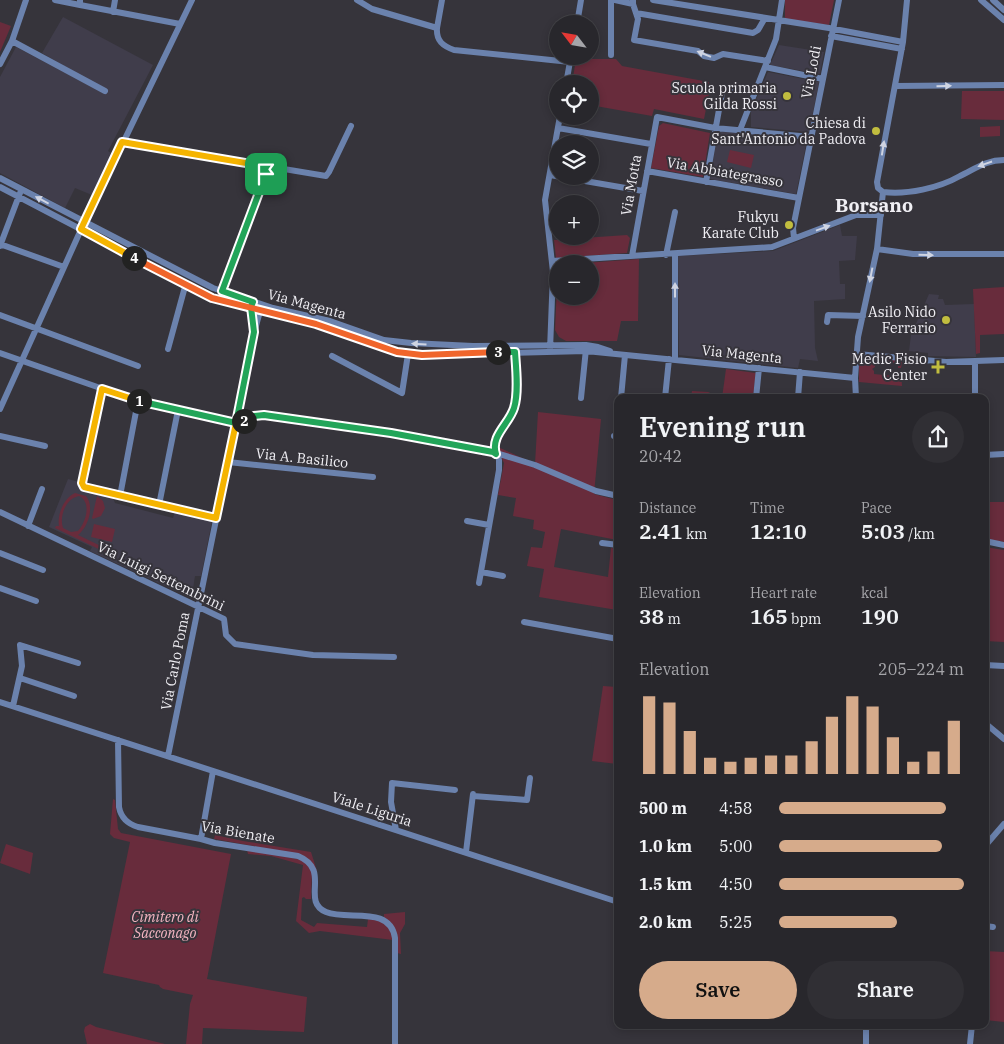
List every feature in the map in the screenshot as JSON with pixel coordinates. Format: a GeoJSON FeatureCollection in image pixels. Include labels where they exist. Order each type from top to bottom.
{"type":"FeatureCollection","features":[{"type":"Feature","properties":{"kind":"street"},"geometry":{"type":"LineString","coordinates":[[0,64],[12,41],[26,0]]}},
{"type":"Feature","properties":{"kind":"street"},"geometry":{"type":"LineString","coordinates":[[55,0],[80,2],[113,12],[180,24]]}},
{"type":"Feature","properties":{"kind":"street"},"geometry":{"type":"LineString","coordinates":[[113,12],[114,0]]}},
{"type":"Feature","properties":{"kind":"street"},"geometry":{"type":"LineString","coordinates":[[0,409],[81,229],[192,0]]}},
{"type":"Feature","properties":{"kind":"street"},"geometry":{"type":"LineString","coordinates":[[357,0],[372,9],[437,28]]}},
{"type":"Feature","properties":{"kind":"street"},"geometry":{"type":"LineString","coordinates":[[442,0],[437,34],[440,42],[446,47],[454,50],[549,57]]}},
{"type":"Feature","properties":{"kind":"street"},"geometry":{"type":"LineString","coordinates":[[578,15],[581,0]]}},
{"type":"Feature","properties":{"kind":"street"},"geometry":{"type":"LineString","coordinates":[[610,0],[611,55]]}},
{"type":"Feature","properties":{"kind":"street"},"geometry":{"type":"LineString","coordinates":[[614,0],[633,2],[638,20],[634,40],[698,51],[704,56],[714,58],[722,54],[756,60],[823,79]]}},
{"type":"Feature","properties":{"kind":"street"},"geometry":{"type":"LineString","coordinates":[[654,0],[780,20],[832,33],[902,46]]}},
{"type":"Feature","properties":{"kind":"street"},"geometry":{"type":"LineString","coordinates":[[740,130],[776,39],[782,0]]}},
{"type":"Feature","properties":{"kind":"street","name":"Via Lodi"},"geometry":{"type":"LineString","coordinates":[[794,238],[799,198],[838,0]]}},
{"type":"Feature","properties":{"kind":"street"},"geometry":{"type":"LineString","coordinates":[[907,0],[902,46],[878,188],[883,192],[912,190],[940,185],[982,164],[1004,160]]}},
{"type":"Feature","properties":{"kind":"street"},"geometry":{"type":"LineString","coordinates":[[981,0],[1004,20]]}},
{"type":"Feature","properties":{"kind":"street"},"geometry":{"type":"LineString","coordinates":[[993,0],[1004,10]]}},
{"type":"Feature","properties":{"kind":"street"},"geometry":{"type":"LineString","coordinates":[[636,13],[753,33],[758,30],[765,18]]}},
{"type":"Feature","properties":{"kind":"street"},"geometry":{"type":"LineString","coordinates":[[12,41],[105,91]]}},
{"type":"Feature","properties":{"kind":"street"},"geometry":{"type":"LineString","coordinates":[[756,60],[762,75]]}},
{"type":"Feature","properties":{"kind":"street"},"geometry":{"type":"LineString","coordinates":[[895,86],[1004,85]]}},
{"type":"Feature","properties":{"kind":"street"},"geometry":{"type":"LineString","coordinates":[[706,182],[715,128],[724,91],[729,89],[755,91]]}},
{"type":"Feature","properties":{"kind":"street","name":"Via Motta"},"geometry":{"type":"LineString","coordinates":[[632,256],[656,118],[715,128]]}},
{"type":"Feature","properties":{"kind":"street"},"geometry":{"type":"LineString","coordinates":[[557,135],[558,125]]}},
{"type":"Feature","properties":{"kind":"street"},"geometry":{"type":"LineString","coordinates":[[122,142],[327,175],[351,126]]}},
{"type":"Feature","properties":{"kind":"street"},"geometry":{"type":"LineString","coordinates":[[558,128],[651,144]]}},
{"type":"Feature","properties":{"kind":"street"},"geometry":{"type":"LineString","coordinates":[[715,128],[811,137]]}},
{"type":"Feature","properties":{"kind":"street"},"geometry":{"type":"LineString","coordinates":[[222,291],[269,167]]}},
{"type":"Feature","properties":{"kind":"street","name":"Via Abbiategrasso"},"geometry":{"type":"LineString","coordinates":[[647,171],[799,198]]}},
{"type":"Feature","properties":{"kind":"street","name":"Via Magenta"},"geometry":{"type":"LineString","coordinates":[[0,178],[189,276],[256,306]]}},
{"type":"Feature","properties":{"kind":"street"},"geometry":{"type":"LineString","coordinates":[[549,182],[546,202],[551,255]]}},
{"type":"Feature","properties":{"kind":"street"},"geometry":{"type":"LineString","coordinates":[[599,183],[643,191]]}},
{"type":"Feature","properties":{"kind":"street","name":"Via Magenta"},"geometry":{"type":"LineString","coordinates":[[0,187],[212,298],[324,319],[408,354],[586,348],[616,353],[855,378]]}},
{"type":"Feature","properties":{"kind":"street"},"geometry":{"type":"LineString","coordinates":[[22,190],[0,245],[64,267]]}},
{"type":"Feature","properties":{"kind":"street"},"geometry":{"type":"LineString","coordinates":[[856,394],[857,354],[877,249],[883,192]]}},
{"type":"Feature","properties":{"kind":"street"},"geometry":{"type":"LineString","coordinates":[[666,254],[675,212]]}},
{"type":"Feature","properties":{"kind":"street"},"geometry":{"type":"LineString","coordinates":[[599,258],[772,247],[856,215],[881,215]]}},
{"type":"Feature","properties":{"kind":"street"},"geometry":{"type":"LineString","coordinates":[[877,249],[931,255],[1004,254]]}},
{"type":"Feature","properties":{"kind":"street"},"geometry":{"type":"LineString","coordinates":[[666,394],[672,359],[675,254]]}},
{"type":"Feature","properties":{"kind":"street"},"geometry":{"type":"LineString","coordinates":[[168,350],[189,276]]}},
{"type":"Feature","properties":{"kind":"street"},"geometry":{"type":"LineString","coordinates":[[550,348],[552,305]]}},
{"type":"Feature","properties":{"kind":"street","name":"Via Carlo Poma"},"geometry":{"type":"LineString","coordinates":[[168,756],[254,332],[256,306]]}},
{"type":"Feature","properties":{"kind":"street"},"geometry":{"type":"LineString","coordinates":[[0,315],[138,366]]}},
{"type":"Feature","properties":{"kind":"street"},"geometry":{"type":"LineString","coordinates":[[827,322],[828,315],[863,316]]}},
{"type":"Feature","properties":{"kind":"street","name":"Via Magenta"},"geometry":{"type":"LineString","coordinates":[[383,343],[515,349]]}},
{"type":"Feature","properties":{"kind":"street"},"geometry":{"type":"LineString","coordinates":[[581,398],[586,348]]}},
{"type":"Feature","properties":{"kind":"street"},"geometry":{"type":"LineString","coordinates":[[479,583],[499,468],[494,446],[515,406],[515,349]]}},
{"type":"Feature","properties":{"kind":"street"},"geometry":{"type":"LineString","coordinates":[[0,353],[138,401],[236,423],[254,416],[266,416],[391,433],[493,452],[532,464],[596,491],[614,495]]}},
{"type":"Feature","properties":{"kind":"street"},"geometry":{"type":"LineString","coordinates":[[332,356],[402,393],[408,354]]}},
{"type":"Feature","properties":{"kind":"street"},"geometry":{"type":"LineString","coordinates":[[621,394],[625,354]]}},
{"type":"Feature","properties":{"kind":"street"},"geometry":{"type":"LineString","coordinates":[[857,354],[946,362],[1004,360]]}},
{"type":"Feature","properties":{"kind":"street"},"geometry":{"type":"LineString","coordinates":[[975,361],[975,394]]}},
{"type":"Feature","properties":{"kind":"street"},"geometry":{"type":"LineString","coordinates":[[756,394],[759,368]]}},
{"type":"Feature","properties":{"kind":"street"},"geometry":{"type":"LineString","coordinates":[[798,394],[800,372]]}},
{"type":"Feature","properties":{"kind":"street"},"geometry":{"type":"LineString","coordinates":[[102,389],[82,483],[83,486],[216,518]]}},
{"type":"Feature","properties":{"kind":"street"},"geometry":{"type":"LineString","coordinates":[[120,496],[138,401]]}},
{"type":"Feature","properties":{"kind":"street"},"geometry":{"type":"LineString","coordinates":[[159,505],[178,410]]}},
{"type":"Feature","properties":{"kind":"street"},"geometry":{"type":"LineString","coordinates":[[0,436],[45,446]]}},
{"type":"Feature","properties":{"kind":"street"},"geometry":{"type":"LineString","coordinates":[[989,455],[1004,454]]}},
{"type":"Feature","properties":{"kind":"street","name":"Via A. Basilico"},"geometry":{"type":"LineString","coordinates":[[228,462],[373,477]]}},
{"type":"Feature","properties":{"kind":"street"},"geometry":{"type":"LineString","coordinates":[[28,526],[42,489]]}},
{"type":"Feature","properties":{"kind":"street","name":"Via Luigi Settembrini"},"geometry":{"type":"LineString","coordinates":[[0,512],[224,619],[226,634],[235,644],[313,655],[394,657]]}},
{"type":"Feature","properties":{"kind":"street"},"geometry":{"type":"LineString","coordinates":[[467,521],[489,525]]}},
{"type":"Feature","properties":{"kind":"street"},"geometry":{"type":"LineString","coordinates":[[989,542],[1004,545]]}},
{"type":"Feature","properties":{"kind":"street"},"geometry":{"type":"LineString","coordinates":[[602,543],[614,544]]}},
{"type":"Feature","properties":{"kind":"street"},"geometry":{"type":"LineString","coordinates":[[0,553],[43,570]]}},
{"type":"Feature","properties":{"kind":"street"},"geometry":{"type":"LineString","coordinates":[[481,572],[503,576]]}},
{"type":"Feature","properties":{"kind":"street"},"geometry":{"type":"LineString","coordinates":[[0,588],[36,601]]}},
{"type":"Feature","properties":{"kind":"street"},"geometry":{"type":"LineString","coordinates":[[524,622],[614,638]]}},
{"type":"Feature","properties":{"kind":"street"},"geometry":{"type":"LineString","coordinates":[[13,706],[23,662],[20,645],[78,663]]}},
{"type":"Feature","properties":{"kind":"street"},"geometry":{"type":"LineString","coordinates":[[989,665],[1004,666]]}},
{"type":"Feature","properties":{"kind":"street"},"geometry":{"type":"LineString","coordinates":[[20,678],[74,696]]}},
{"type":"Feature","properties":{"kind":"street"},"geometry":{"type":"LineString","coordinates":[[0,702],[118,740]]}},
{"type":"Feature","properties":{"kind":"street"},"geometry":{"type":"LineString","coordinates":[[989,726],[1004,739]]}},
{"type":"Feature","properties":{"kind":"street","name":"Viale Liguria"},"geometry":{"type":"LineString","coordinates":[[118,740],[614,901]]}},
{"type":"Feature","properties":{"kind":"street","name":"Via Bienate"},"geometry":{"type":"LineString","coordinates":[[118,740],[118,805],[124,819],[129,823],[138,827],[214,843],[288,853],[301,857],[314,868],[315,898],[322,910],[329,914],[375,917],[389,924],[395,938],[395,1044]]}},
{"type":"Feature","properties":{"kind":"street"},"geometry":{"type":"LineString","coordinates":[[201,839],[213,770]]}},
{"type":"Feature","properties":{"kind":"street"},"geometry":{"type":"LineString","coordinates":[[466,852],[473,795],[527,800],[530,778]]}},
{"type":"Feature","properties":{"kind":"street"},"geometry":{"type":"LineString","coordinates":[[396,830],[390,799],[392,784],[455,790]]}},
{"type":"Feature","properties":{"kind":"street"},"geometry":{"type":"LineString","coordinates":[[989,841],[1004,824]]}},
{"type":"Feature","properties":{"kind":"street"},"geometry":{"type":"LineString","coordinates":[[989,926],[993,927]]}},
{"type":"Feature","properties":{"kind":"street"},"geometry":{"type":"LineString","coordinates":[[866,1029],[866,1044]]}},
{"type":"Feature","properties":{"kind":"street"},"geometry":{"type":"LineString","coordinates":[[970,1044],[972,1029]]}},
{"type":"Feature","properties":{"kind":"shaded area"},"geometry":{"type":"Polygon","coordinates":[[[63,17],[153,65],[108,151],[111,153],[92,195],[75,188],[65,208],[0,173],[0,77],[16,47],[105,94],[107,91],[42,53],[63,17]]]}},
{"type":"Feature","properties":{"kind":"shaded area"},"geometry":{"type":"Polygon","coordinates":[[[779,45],[824,52],[820,74],[770,65],[779,45]]]}},
{"type":"Feature","properties":{"kind":"shaded area","name":"Scuola primaria Gilda Rossi"},"geometry":{"type":"Polygon","coordinates":[[[768,72],[819,82],[809,132],[751,127],[751,111],[768,72]]]}},
{"type":"Feature","properties":{"kind":"shaded area"},"geometry":{"type":"Polygon","coordinates":[[[718,131],[807,140],[796,194],[710,179],[718,131]]]}},
{"type":"Feature","properties":{"kind":"shaded area"},"geometry":{"type":"Polygon","coordinates":[[[840,225],[842,236],[857,236],[855,260],[839,261],[840,284],[845,284],[845,299],[814,301],[815,348],[818,361],[800,359],[798,368],[679,355],[678,256],[773,251],[840,225]]]}},
{"type":"Feature","properties":{"kind":"shaded area","name":"Asilo Nido Ferrario"},"geometry":{"type":"Polygon","coordinates":[[[929,294],[939,295],[938,299],[943,299],[945,305],[974,304],[976,357],[928,356],[928,353],[909,351],[911,335],[929,294]]]}},
{"type":"Feature","properties":{"kind":"shaded area"},"geometry":{"type":"Polygon","coordinates":[[[68,479],[79,482],[81,490],[113,498],[115,503],[173,518],[175,512],[212,521],[201,576],[195,576],[192,595],[189,597],[90,551],[92,547],[49,527],[68,479]]]}},
{"type":"Feature","properties":{"kind":"green space"},"geometry":{"type":"Polygon","coordinates":[[[785,0],[834,0],[829,25],[785,19],[785,0]]]}},
{"type":"Feature","properties":{"kind":"green space"},"geometry":{"type":"Polygon","coordinates":[[[0,22],[11,26],[0,52],[0,22]]]}},
{"type":"Feature","properties":{"kind":"green space"},"geometry":{"type":"Polygon","coordinates":[[[599,59],[616,59],[622,66],[709,82],[707,94],[709,94],[704,119],[654,109],[652,116],[599,107],[599,75],[573,75],[575,65],[599,65],[599,59]]]}},
{"type":"Feature","properties":{"kind":"green space"},"geometry":{"type":"Polygon","coordinates":[[[962,91],[1004,91],[1004,120],[961,119],[962,91]]]}},
{"type":"Feature","properties":{"kind":"green space"},"geometry":{"type":"Polygon","coordinates":[[[663,123],[710,133],[703,177],[651,168],[659,126],[663,123]]]}},
{"type":"Feature","properties":{"kind":"green space"},"geometry":{"type":"Polygon","coordinates":[[[1000,126],[1000,136],[980,137],[980,127],[1000,126]]]}},
{"type":"Feature","properties":{"kind":"green space"},"geometry":{"type":"Polygon","coordinates":[[[730,150],[754,155],[751,168],[727,162],[730,150]]]}},
{"type":"Feature","properties":{"kind":"green space"},"geometry":{"type":"Polygon","coordinates":[[[627,235],[630,238],[627,253],[556,255],[555,245],[599,245],[599,237],[627,235]]]}},
{"type":"Feature","properties":{"kind":"green space"},"geometry":{"type":"Polygon","coordinates":[[[639,259],[638,321],[621,321],[617,341],[566,341],[559,337],[555,330],[556,305],[599,305],[599,262],[639,259]]]}},
{"type":"Feature","properties":{"kind":"green space"},"geometry":{"type":"Polygon","coordinates":[[[1004,287],[1004,334],[980,335],[980,353],[976,354],[973,289],[1004,287]]]}},
{"type":"Feature","properties":{"kind":"green space"},"geometry":{"type":"Polygon","coordinates":[[[866,358],[900,360],[902,362],[901,368],[898,368],[898,363],[875,362],[875,367],[872,369],[874,374],[894,376],[895,372],[901,373],[902,386],[859,382],[859,364],[866,358]]]}},
{"type":"Feature","properties":{"kind":"green space"},"geometry":{"type":"Polygon","coordinates":[[[726,369],[756,373],[753,394],[723,394],[726,369]]]}},
{"type":"Feature","properties":{"kind":"green space"},"geometry":{"type":"Polygon","coordinates":[[[692,391],[712,394],[692,394],[692,391]]]}},
{"type":"Feature","properties":{"kind":"green space"},"geometry":{"type":"Polygon","coordinates":[[[538,412],[601,419],[594,494],[614,499],[614,539],[561,529],[554,567],[608,577],[611,548],[614,548],[614,610],[539,597],[544,569],[527,566],[531,547],[542,548],[545,532],[533,529],[534,520],[513,516],[516,498],[498,495],[504,463],[496,446],[535,464],[538,412]]]}},
{"type":"Feature","properties":{"kind":"green space"},"geometry":{"type":"Polygon","coordinates":[[[75,493],[86,496],[90,506],[89,517],[85,527],[78,535],[113,552],[111,555],[55,528],[59,526],[59,516],[62,507],[71,495],[75,493]],[[79,496],[74,497],[67,504],[62,518],[63,528],[71,532],[78,531],[81,527],[87,507],[79,496]]]}},
{"type":"Feature","properties":{"kind":"green space"},"geometry":{"type":"Polygon","coordinates":[[[97,496],[103,501],[105,508],[101,516],[93,519],[92,518],[97,496]]]}},
{"type":"Feature","properties":{"kind":"green space"},"geometry":{"type":"Polygon","coordinates":[[[989,502],[1004,502],[1004,542],[989,540],[989,502]]]}},
{"type":"Feature","properties":{"kind":"green space"},"geometry":{"type":"Polygon","coordinates":[[[94,524],[115,529],[112,542],[91,537],[94,524]]]}},
{"type":"Feature","properties":{"kind":"green space"},"geometry":{"type":"Polygon","coordinates":[[[989,548],[1004,550],[1004,642],[989,641],[989,548]]]}},
{"type":"Feature","properties":{"kind":"green space"},"geometry":{"type":"Polygon","coordinates":[[[603,686],[614,687],[614,764],[592,761],[603,686]]]}},
{"type":"Feature","properties":{"kind":"green space","name":"Cimitero di Sacconago"},"geometry":{"type":"Polygon","coordinates":[[[113,799],[115,800],[118,829],[121,833],[231,854],[207,979],[307,997],[304,1032],[203,1028],[202,1044],[186,1044],[190,1004],[193,995],[163,989],[159,985],[103,973],[130,842],[114,838],[110,834],[113,799]]]}},
{"type":"Feature","properties":{"kind":"green space"},"geometry":{"type":"Polygon","coordinates":[[[215,835],[311,852],[317,871],[297,854],[214,839],[215,835]]]}},
{"type":"Feature","properties":{"kind":"green space"},"geometry":{"type":"Polygon","coordinates":[[[6,844],[33,853],[30,874],[0,863],[6,844]]]}},
{"type":"Feature","properties":{"kind":"green space"},"geometry":{"type":"Polygon","coordinates":[[[247,850],[303,860],[312,871],[311,899],[302,898],[301,920],[314,927],[317,923],[367,927],[368,919],[381,921],[390,928],[393,940],[320,931],[309,933],[296,921],[303,865],[271,856],[248,854],[247,850]]]}},
{"type":"Feature","properties":{"kind":"green space"},"geometry":{"type":"Polygon","coordinates":[[[405,912],[405,924],[400,933],[401,954],[397,953],[390,922],[384,917],[384,914],[405,912]]]}},
{"type":"Feature","properties":{"kind":"green space"},"geometry":{"type":"Polygon","coordinates":[[[989,951],[1004,952],[1004,1022],[989,1020],[989,951]]]}},
{"type":"Feature","properties":{"kind":"green space"},"geometry":{"type":"Polygon","coordinates":[[[90,1024],[165,1044],[87,1044],[84,1031],[85,1027],[90,1024]]]}},
{"type":"Feature","properties":{"kind":"place","name":"Scuola primaria Gilda Rossi"},"geometry":{"type":"Point","coordinates":[787,96]}},
{"type":"Feature","properties":{"kind":"place","name":"Chiesa di Sant'Antonio da Padova"},"geometry":{"type":"Point","coordinates":[876,131]}},
{"type":"Feature","properties":{"kind":"place","name":"Fukyu Karate Club"},"geometry":{"type":"Point","coordinates":[789,225]}},
{"type":"Feature","properties":{"kind":"place","name":"Asilo Nido Ferrario"},"geometry":{"type":"Point","coordinates":[946,320]}},
{"type":"Feature","properties":{"kind":"place","name":"Medic Fisio Center"},"geometry":{"type":"Point","coordinates":[938,367]}},
{"type":"Feature","properties":{"kind":"district","name":"Borsano"},"geometry":{"type":"Point","coordinates":[874,205]}},
{"type":"Feature","properties":{"kind":"route"},"geometry":{"type":"LineString","coordinates":[[266,174],[222,291],[253,302],[251,308],[254,332],[236,423],[148,403],[102,389],[82,483],[84,488],[216,518],[236,423],[238,424],[258,415],[391,433],[496,454],[494,442],[515,406],[515,352],[422,355],[397,352],[316,324],[268,313],[260,310],[251,308],[212,298],[204,295],[81,229],[122,142],[269,167],[266,174]]}}]}
